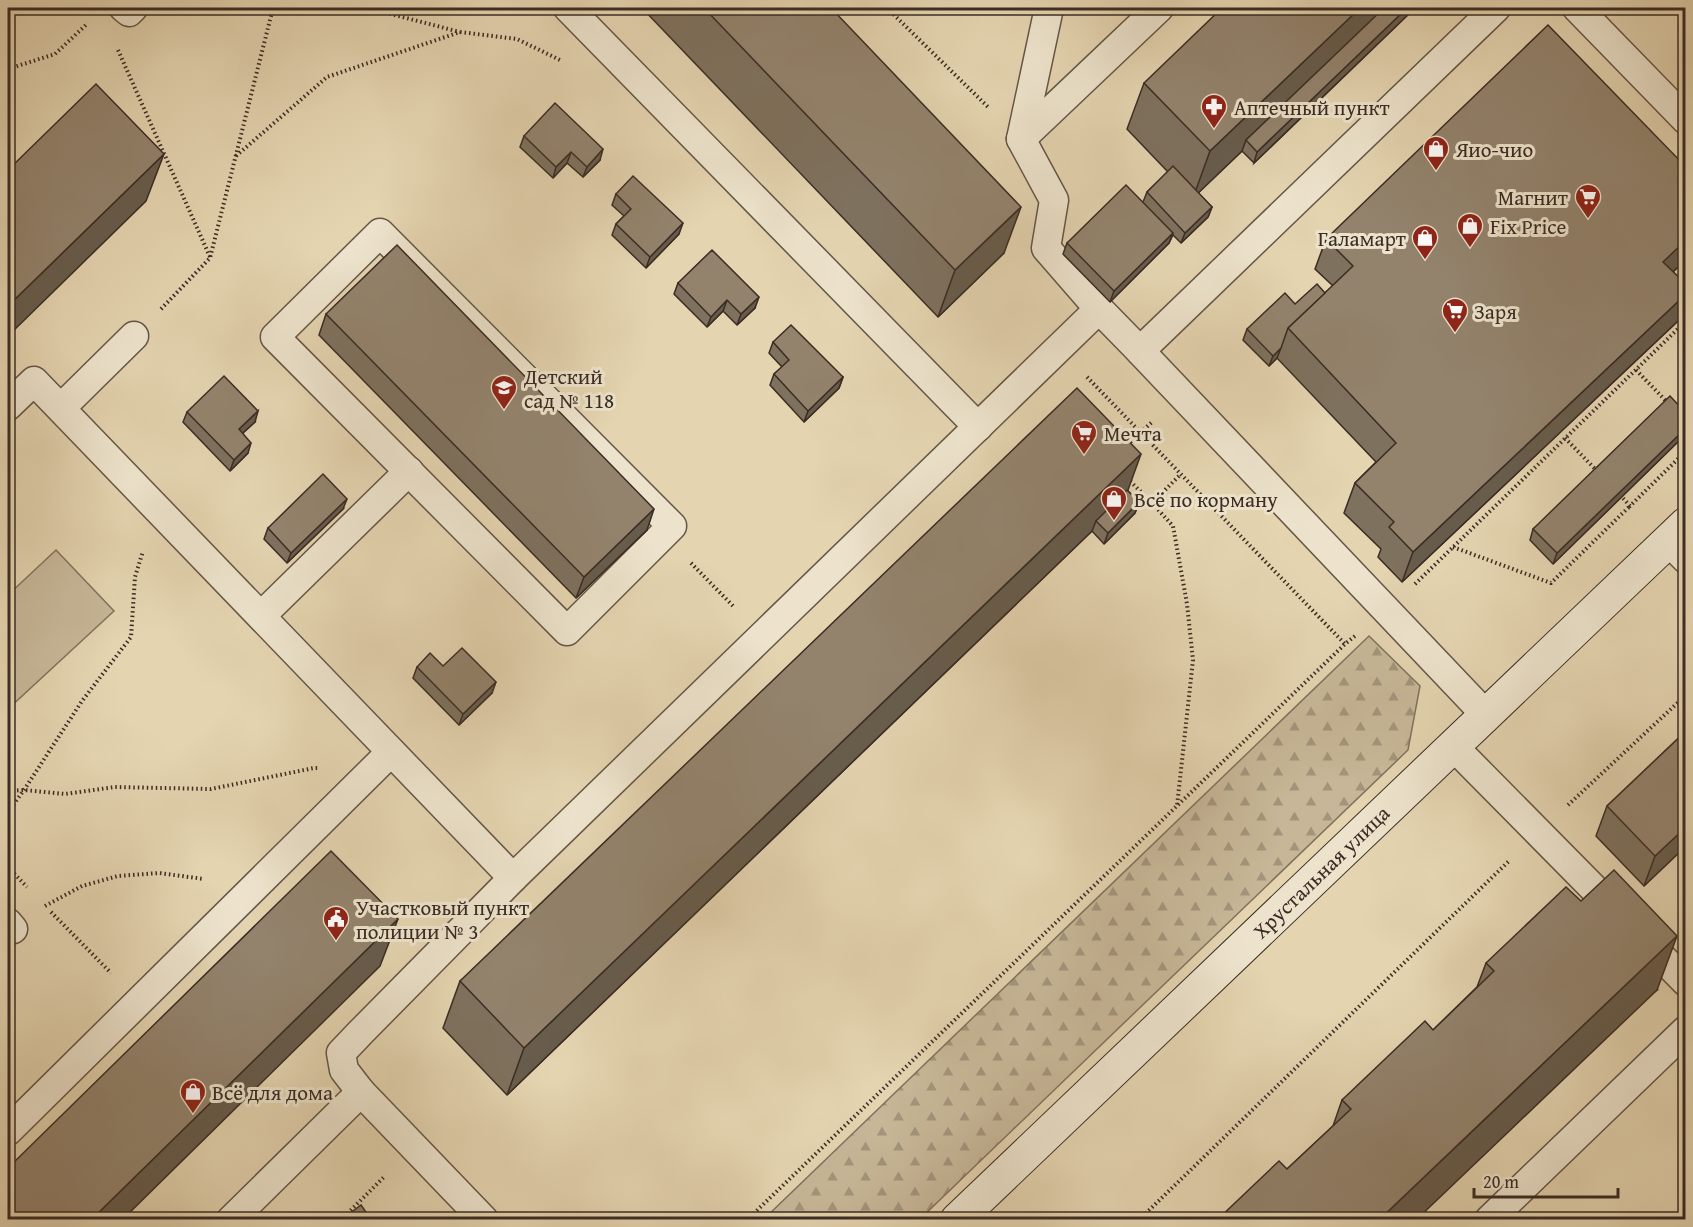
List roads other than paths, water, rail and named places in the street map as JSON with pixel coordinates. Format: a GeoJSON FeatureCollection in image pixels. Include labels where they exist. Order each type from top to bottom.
{"type":"FeatureCollection","features":[{"type":"Feature","properties":{"kind":"main road","name":"Хрустальная улица"},"geometry":{"type":"LineString","coordinates":[[957,1220],[1486,715],[1680,541]]}},
{"type":"Feature","properties":{"kind":"lane"},"geometry":{"type":"LineString","coordinates":[[568,8],[978,427]]}},
{"type":"Feature","properties":{"kind":"lane"},"geometry":{"type":"LineString","coordinates":[[1049,8],[1021,139],[1054,200],[1046,248],[1099,309],[1486,715]]}},
{"type":"Feature","properties":{"kind":"lane"},"geometry":{"type":"LineString","coordinates":[[1021,139],[1159,8]]}},
{"type":"Feature","properties":{"kind":"lane"},"geometry":{"type":"LineString","coordinates":[[1140,351],[1496,8]]}},
{"type":"Feature","properties":{"kind":"lane"},"geometry":{"type":"LineString","coordinates":[[1577,8],[1686,120]]}},
{"type":"Feature","properties":{"kind":"lane"},"geometry":{"type":"LineString","coordinates":[[380,233],[672,526],[567,631],[409,471],[276,337],[380,233]]}},
{"type":"Feature","properties":{"kind":"lane"},"geometry":{"type":"LineString","coordinates":[[484,1220],[361,1092],[345,1070],[341,1053],[513,878],[1099,309]]}},
{"type":"Feature","properties":{"kind":"lane"},"geometry":{"type":"LineString","coordinates":[[61,408],[134,336]]}},
{"type":"Feature","properties":{"kind":"lane"},"geometry":{"type":"LineString","coordinates":[[8,406],[34,381],[513,878]]}},
{"type":"Feature","properties":{"kind":"lane"},"geometry":{"type":"LineString","coordinates":[[261,616],[409,471]]}},
{"type":"Feature","properties":{"kind":"lane"},"geometry":{"type":"LineString","coordinates":[[1453,746],[1686,982]]}},
{"type":"Feature","properties":{"kind":"lane"},"geometry":{"type":"LineString","coordinates":[[8,1131],[391,752]]}},
{"type":"Feature","properties":{"kind":"lane"},"geometry":{"type":"LineString","coordinates":[[1489,1220],[1686,1030]]}},
{"type":"Feature","properties":{"kind":"lane"},"geometry":{"type":"LineString","coordinates":[[231,1220],[361,1092]]}},
{"type":"Feature","properties":{"kind":"place","name":"Аптечный пункт"},"geometry":{"type":"Point","coordinates":[1214,130]}},
{"type":"Feature","properties":{"kind":"place","name":"Яио-чио"},"geometry":{"type":"Point","coordinates":[1436,172]}},
{"type":"Feature","properties":{"kind":"place","name":"Магнит"},"geometry":{"type":"Point","coordinates":[1588,220]}},
{"type":"Feature","properties":{"kind":"place","name":"Fix Price"},"geometry":{"type":"Point","coordinates":[1470,249]}},
{"type":"Feature","properties":{"kind":"place","name":"Галамарт"},"geometry":{"type":"Point","coordinates":[1425,261]}},
{"type":"Feature","properties":{"kind":"place","name":"Заря"},"geometry":{"type":"Point","coordinates":[1455,334]}},
{"type":"Feature","properties":{"kind":"place","name":"Детский сад № 118"},"geometry":{"type":"Point","coordinates":[504,411]}},
{"type":"Feature","properties":{"kind":"place","name":"Мечта"},"geometry":{"type":"Point","coordinates":[1084,456]}},
{"type":"Feature","properties":{"kind":"place","name":"Всё по корману"},"geometry":{"type":"Point","coordinates":[1114,522]}},
{"type":"Feature","properties":{"kind":"place","name":"Участковый пункт полиции № 3"},"geometry":{"type":"Point","coordinates":[336,942]}},
{"type":"Feature","properties":{"kind":"place","name":"Всё для дома"},"geometry":{"type":"Point","coordinates":[193,1115]}}]}
